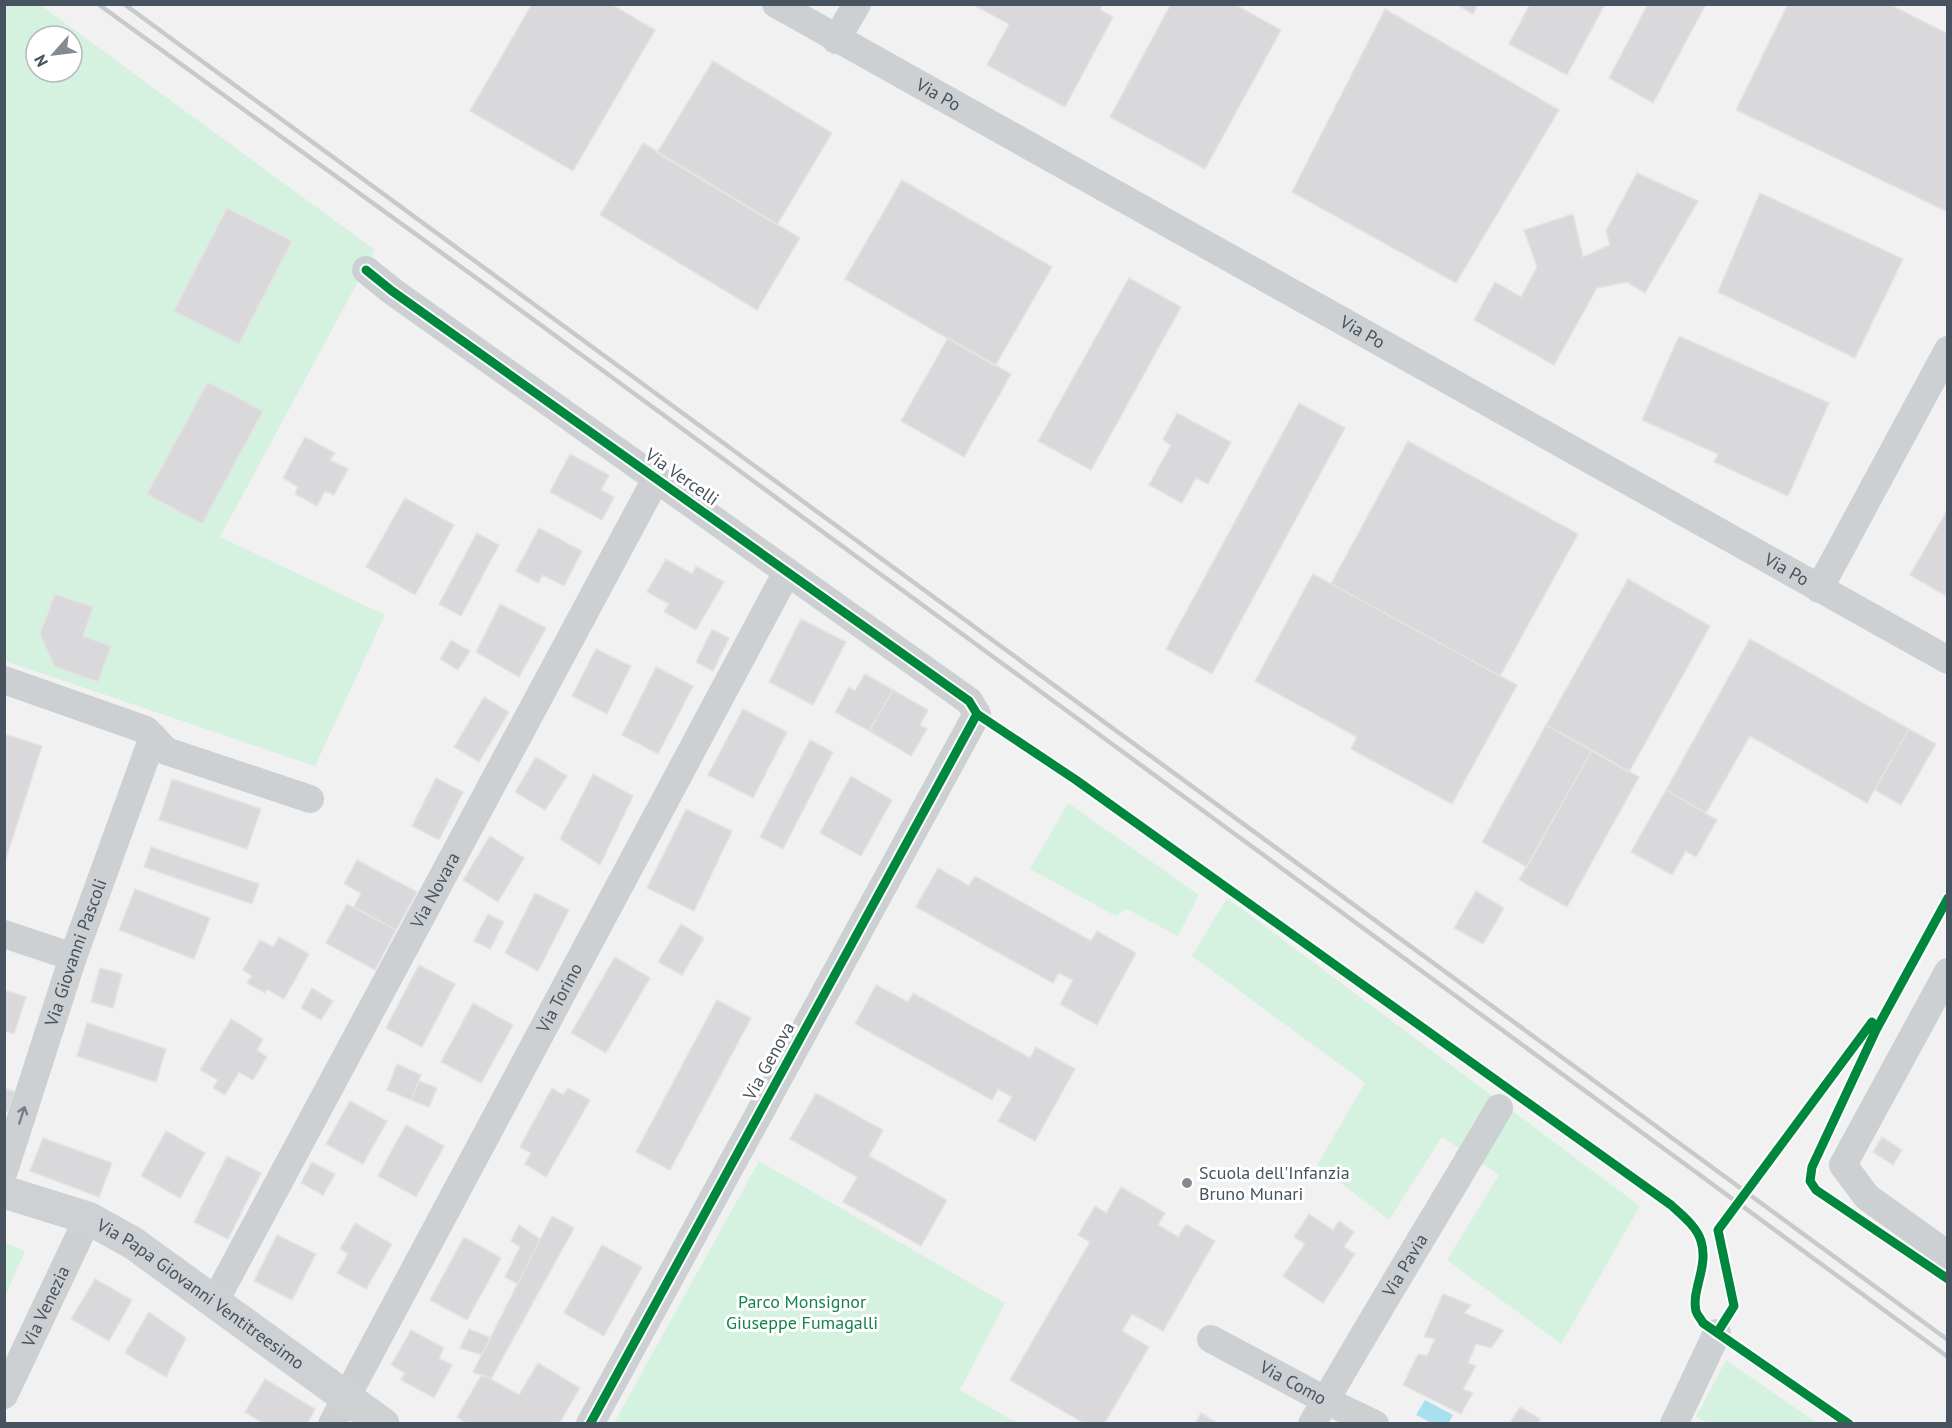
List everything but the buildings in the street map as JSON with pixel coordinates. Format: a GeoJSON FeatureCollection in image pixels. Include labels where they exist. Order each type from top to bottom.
{"type":"FeatureCollection","features":[{"type":"Feature","properties":{"kind":"street","name":"Via Po"},"geometry":{"type":"LineString","coordinates":[[776,4],[836,40],[1947,660]]}},
{"type":"Feature","properties":{"kind":"street"},"geometry":{"type":"LineString","coordinates":[[836,40],[856,4]]}},
{"type":"Feature","properties":{"kind":"street","name":"Via Vercelli"},"geometry":{"type":"LineString","coordinates":[[366,270],[969,701],[977,714]]}},
{"type":"Feature","properties":{"kind":"street"},"geometry":{"type":"LineString","coordinates":[[1819,589],[1947,350]]}},
{"type":"Feature","properties":{"kind":"street","name":"Via Novara"},"geometry":{"type":"LineString","coordinates":[[215,1301],[656,479]]}},
{"type":"Feature","properties":{"kind":"street","name":"Via Torino"},"geometry":{"type":"LineString","coordinates":[[339,1410],[787,572]]}},
{"type":"Feature","properties":{"kind":"street"},"geometry":{"type":"LineString","coordinates":[[4,680],[146,730],[166,751],[310,799]]}},
{"type":"Feature","properties":{"kind":"street","name":"Via Genova"},"geometry":{"type":"LineString","coordinates":[[590,1424],[977,714]]}},
{"type":"Feature","properties":{"kind":"street","name":"Via Giovanni Pascoli"},"geometry":{"type":"LineString","coordinates":[[4,1171],[74,957],[153,737]]}},
{"type":"Feature","properties":{"kind":"street"},"geometry":{"type":"LineString","coordinates":[[4,934],[74,957]]}},
{"type":"Feature","properties":{"kind":"street"},"geometry":{"type":"LineString","coordinates":[[1947,972],[1843,1165],[1867,1197],[1947,1255]]}},
{"type":"Feature","properties":{"kind":"street","name":"Via Pavia"},"geometry":{"type":"LineString","coordinates":[[1319,1412],[1499,1108]]}},
{"type":"Feature","properties":{"kind":"street","name":"Via Papa Giovanni Ventitreesimo"},"geometry":{"type":"LineString","coordinates":[[4,1192],[88,1218],[133,1243],[215,1301],[339,1410],[383,1424]]}},
{"type":"Feature","properties":{"kind":"street","name":"Via Venezia"},"geometry":{"type":"LineString","coordinates":[[4,1395],[88,1218]]}},
{"type":"Feature","properties":{"kind":"street"},"geometry":{"type":"LineString","coordinates":[[1674,1424],[1717,1333]]}},
{"type":"Feature","properties":{"kind":"street","name":"Via Como"},"geometry":{"type":"LineString","coordinates":[[1211,1339],[1319,1412],[1375,1424]]}},
{"type":"Feature","properties":{"kind":"green space"},"geometry":{"type":"Polygon","coordinates":[[[39,4],[66,24],[24,24],[24,84],[84,84],[84,37],[375,250],[220,537],[385,615],[315,766],[5,661],[5,5],[39,4]]]}},
{"type":"Feature","properties":{"kind":"green space"},"geometry":{"type":"Polygon","coordinates":[[[1068,803],[1199,895],[1178,936],[1127,909],[1116,916],[1030,869],[1068,803]]]}},
{"type":"Feature","properties":{"kind":"green space"},"geometry":{"type":"Polygon","coordinates":[[[1227,898],[1640,1206],[1561,1344],[1447,1260],[1499,1175],[1442,1137],[1389,1220],[1317,1165],[1365,1083],[1192,956],[1227,898]]]}},
{"type":"Feature","properties":{"kind":"green space","name":"Parco Monsignor Giuseppe Fumagalli"},"geometry":{"type":"Polygon","coordinates":[[[759,1161],[1005,1303],[960,1390],[1017,1423],[614,1423],[759,1161]]]}},
{"type":"Feature","properties":{"kind":"green space"},"geometry":{"type":"Polygon","coordinates":[[[5,1243],[25,1251],[5,1296],[5,1243]]]}},
{"type":"Feature","properties":{"kind":"green space"},"geometry":{"type":"Polygon","coordinates":[[[1726,1360],[1817,1423],[1709,1423],[1696,1417],[1726,1360]]]}},
{"type":"Feature","properties":{"kind":"water"},"geometry":{"type":"Polygon","coordinates":[[[1425,1400],[1453,1415],[1449,1423],[1432,1423],[1416,1415],[1425,1400]]]}},
{"type":"Feature","properties":{"kind":"railway"},"geometry":{"type":"LineString","coordinates":[[98,4],[497,293],[1948,1357]]}},
{"type":"Feature","properties":{"kind":"railway"},"geometry":{"type":"LineString","coordinates":[[124,4],[1948,1340]]}},
{"type":"Feature","properties":{"kind":"cycle path"},"geometry":{"type":"LineString","coordinates":[[366,270],[392,291],[969,701],[977,714],[1076,780],[1671,1205],[1693,1226],[1701,1241],[1703,1260],[1695,1303],[1703,1323],[1849,1424]]}},
{"type":"Feature","properties":{"kind":"cycle path"},"geometry":{"type":"LineString","coordinates":[[590,1424],[977,714]]}},
{"type":"Feature","properties":{"kind":"cycle path"},"geometry":{"type":"LineString","coordinates":[[1948,898],[1876,1030],[1812,1167],[1810,1181],[1816,1190],[1948,1279]]}},
{"type":"Feature","properties":{"kind":"cycle path"},"geometry":{"type":"LineString","coordinates":[[1717,1333],[1734,1306],[1718,1230],[1872,1022]]}},
{"type":"Feature","properties":{"kind":"place","name":"Scuola dell'Infanzia Bruno Munari"},"geometry":{"type":"Point","coordinates":[1187,1183]}}]}
